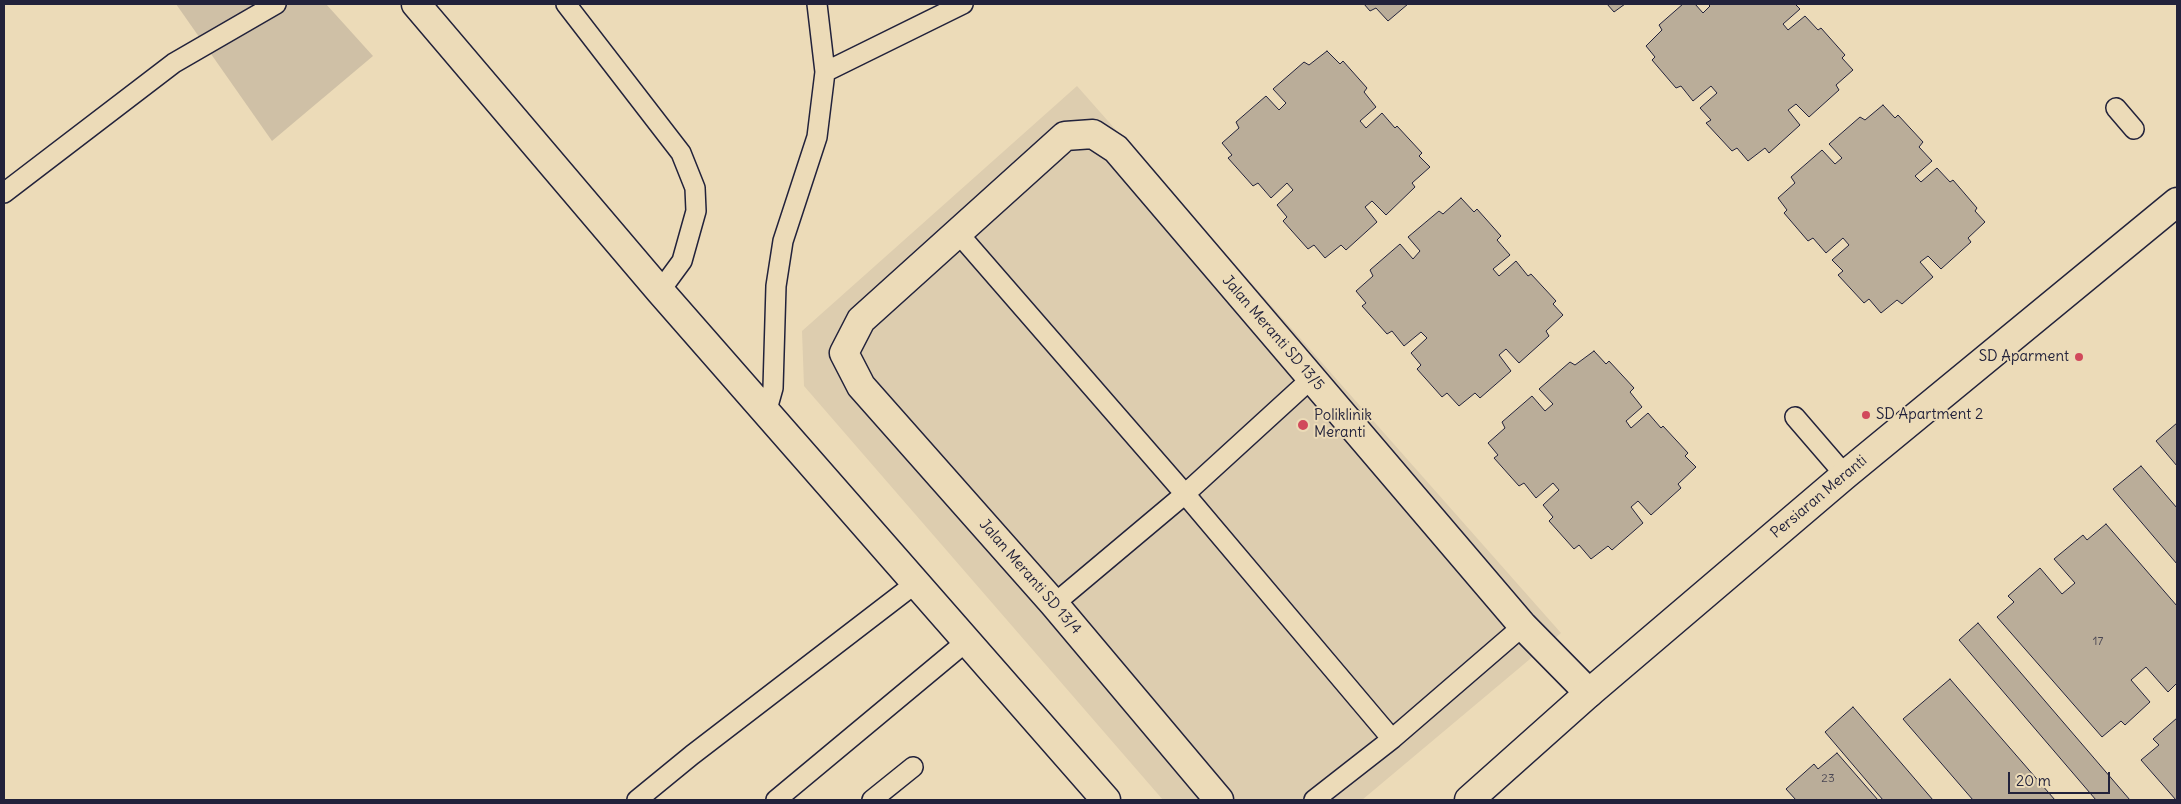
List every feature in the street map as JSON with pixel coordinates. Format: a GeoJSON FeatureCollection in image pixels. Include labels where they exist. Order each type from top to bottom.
{"type":"FeatureCollection","features":[{"type":"Feature","properties":{"kind":"street"},"geometry":{"type":"LineString","coordinates":[[416,4],[660,291],[1106,800]]}},
{"type":"Feature","properties":{"kind":"street","name":"Jalan Meranti SD 13/5"},"geometry":{"type":"LineString","coordinates":[[958,233],[1064,136],[1093,134],[1116,149],[1523,626],[1590,693]]}},
{"type":"Feature","properties":{"kind":"street","name":"Persiaran Meranti"},"geometry":{"type":"LineString","coordinates":[[1468,800],[1845,475],[2177,202]]}},
{"type":"Feature","properties":{"kind":"street","name":"Jalan Meranti SD 13/4"},"geometry":{"type":"LineString","coordinates":[[958,233],[861,320],[844,352],[861,386],[1054,604],[1219,800]]}},
{"type":"Feature","properties":{"kind":"lane"},"geometry":{"type":"LineString","coordinates":[[4,193],[174,63],[276,4]]}},
{"type":"Feature","properties":{"kind":"lane"},"geometry":{"type":"LineString","coordinates":[[566,4],[681,153],[695,188],[696,211],[682,261],[660,291]]}},
{"type":"Feature","properties":{"kind":"lane"},"geometry":{"type":"LineString","coordinates":[[766,413],[773,388],[776,286],[783,241],[818,137],[825,72],[816,4]]}},
{"type":"Feature","properties":{"kind":"lane"},"geometry":{"type":"LineString","coordinates":[[825,72],[963,4]]}},
{"type":"Feature","properties":{"kind":"lane"},"geometry":{"type":"LineString","coordinates":[[2116,108],[2134,129]]}},
{"type":"Feature","properties":{"kind":"lane"},"geometry":{"type":"LineString","coordinates":[[958,233],[1185,494],[1392,739]]}},
{"type":"Feature","properties":{"kind":"lane"},"geometry":{"type":"LineString","coordinates":[[1054,604],[1185,494],[1312,378]]}},
{"type":"Feature","properties":{"kind":"lane"},"geometry":{"type":"LineString","coordinates":[[1795,417],[1845,475]]}},
{"type":"Feature","properties":{"kind":"lane"},"geometry":{"type":"LineString","coordinates":[[637,800],[692,755],[916,583]]}},
{"type":"Feature","properties":{"kind":"lane"},"geometry":{"type":"LineString","coordinates":[[1314,800],[1392,739],[1523,626]]}},
{"type":"Feature","properties":{"kind":"lane"},"geometry":{"type":"LineString","coordinates":[[776,800],[966,641]]}},
{"type":"Feature","properties":{"kind":"lane"},"geometry":{"type":"LineString","coordinates":[[872,800],[913,768]]}},
{"type":"Feature","properties":{"kind":"shaded area"},"geometry":{"type":"Polygon","coordinates":[[[176,4],[326,4],[373,56],[272,141],[176,4]]]}},
{"type":"Feature","properties":{"kind":"shaded area"},"geometry":{"type":"Polygon","coordinates":[[[1077,86],[1561,633],[1362,800],[1163,800],[804,386],[802,331],[1077,86]]]}},
{"type":"Feature","properties":{"kind":"building"},"geometry":{"type":"Polygon","coordinates":[[[1364,4],[1408,4],[1388,21],[1376,8],[1370,11],[1364,4]]]}},
{"type":"Feature","properties":{"kind":"building"},"geometry":{"type":"Polygon","coordinates":[[[1607,4],[1625,4],[1614,12],[1607,4]]]}},
{"type":"Feature","properties":{"kind":"building"},"geometry":{"type":"Polygon","coordinates":[[[1683,4],[1695,4],[1703,13],[1710,6],[1708,4],[1795,4],[1800,9],[1783,24],[1788,30],[1805,16],[1818,30],[1821,28],[1845,55],[1842,58],[1853,70],[1836,85],[1839,90],[1809,117],[1796,104],[1788,110],[1800,125],[1769,153],[1765,148],[1748,161],[1737,148],[1732,151],[1706,123],[1711,120],[1700,108],[1717,93],[1711,86],[1693,101],[1681,86],[1676,88],[1652,60],[1655,57],[1646,46],[1662,30],[1659,25],[1683,4]]]}},
{"type":"Feature","properties":{"kind":"building"},"geometry":{"type":"Polygon","coordinates":[[[1327,51],[1340,64],[1343,61],[1367,88],[1364,92],[1376,107],[1360,121],[1366,128],[1382,113],[1422,153],[1419,156],[1430,167],[1412,183],[1415,187],[1386,215],[1372,201],[1365,207],[1377,222],[1346,250],[1341,245],[1325,258],[1314,245],[1308,249],[1283,221],[1287,217],[1277,205],[1293,190],[1287,183],[1271,198],[1258,183],[1253,186],[1228,158],[1232,155],[1222,143],[1239,128],[1236,122],[1266,96],[1279,110],[1286,103],[1273,89],[1304,62],[1309,65],[1327,51]]]}},
{"type":"Feature","properties":{"kind":"building"},"geometry":{"type":"Polygon","coordinates":[[[1883,105],[1895,118],[1898,115],[1923,142],[1919,147],[1932,161],[1915,176],[1921,182],[1937,168],[1950,182],[1953,180],[1977,208],[1975,211],[1985,222],[1968,238],[1971,242],[1941,269],[1928,256],[1920,262],[1933,277],[1902,304],[1897,300],[1881,313],[1869,299],[1864,303],[1838,275],[1843,271],[1832,260],[1849,245],[1843,238],[1826,253],[1813,238],[1808,241],[1784,213],[1787,210],[1778,198],[1795,183],[1791,177],[1822,150],[1835,164],[1842,158],[1829,144],[1860,117],[1865,120],[1883,105]]]}},
{"type":"Feature","properties":{"kind":"building"},"geometry":{"type":"Polygon","coordinates":[[[1461,198],[1474,212],[1477,209],[1501,236],[1497,240],[1510,255],[1493,269],[1499,276],[1516,261],[1528,276],[1531,274],[1556,301],[1553,304],[1563,315],[1546,331],[1549,336],[1519,363],[1506,349],[1499,355],[1511,371],[1480,398],[1475,393],[1459,406],[1447,393],[1442,397],[1417,369],[1421,365],[1411,353],[1427,338],[1421,332],[1404,346],[1392,331],[1387,334],[1362,306],[1366,303],[1356,291],[1373,276],[1370,270],[1400,244],[1413,259],[1420,251],[1408,237],[1439,211],[1443,214],[1461,198]]]}},
{"type":"Feature","properties":{"kind":"building"},"geometry":{"type":"Polygon","coordinates":[[[1594,351],[1606,364],[1609,361],[1634,388],[1630,392],[1642,407],[1626,421],[1631,428],[1648,413],[1688,453],[1685,456],[1696,467],[1678,484],[1681,488],[1651,515],[1638,501],[1631,507],[1643,523],[1612,550],[1608,546],[1591,559],[1579,545],[1574,549],[1549,521],[1553,517],[1543,505],[1559,490],[1553,483],[1536,498],[1524,483],[1519,486],[1494,458],[1498,455],[1488,443],[1505,428],[1502,422],[1532,396],[1545,411],[1553,404],[1539,389],[1570,362],[1575,365],[1594,351]]]}},
{"type":"Feature","properties":{"kind":"building"},"geometry":{"type":"Polygon","coordinates":[[[2177,423],[2177,466],[2156,441],[2177,423]]]}},
{"type":"Feature","properties":{"kind":"building"},"geometry":{"type":"Polygon","coordinates":[[[2141,466],[2177,508],[2177,564],[2113,489],[2141,466]]]}},
{"type":"Feature","properties":{"kind":"building"},"geometry":{"type":"Polygon","coordinates":[[[2106,524],[2177,606],[2177,683],[2168,692],[2146,667],[2131,680],[2150,702],[2125,725],[2121,721],[2102,737],[1997,617],[2014,602],[2008,596],[2040,568],[2062,594],[2075,583],[2054,559],[2083,535],[2087,540],[2106,524]]]}},
{"type":"Feature","properties":{"kind":"building"},"geometry":{"type":"Polygon","coordinates":[[[1978,623],[2130,800],[2096,800],[1959,640],[1978,623]]]}},
{"type":"Feature","properties":{"kind":"building"},"geometry":{"type":"Polygon","coordinates":[[[1950,679],[2055,800],[1973,800],[1903,719],[1950,679]]]}},
{"type":"Feature","properties":{"kind":"building"},"geometry":{"type":"Polygon","coordinates":[[[1853,707],[1933,800],[1883,800],[1825,732],[1853,707]]]}},
{"type":"Feature","properties":{"kind":"building"},"geometry":{"type":"Polygon","coordinates":[[[2177,718],[2176,800],[2141,760],[2159,745],[2153,739],[2177,718]]]}},
{"type":"Feature","properties":{"kind":"building"},"geometry":{"type":"Polygon","coordinates":[[[1837,753],[1878,800],[1796,800],[1786,789],[1814,764],[1818,769],[1837,753]]]}},
{"type":"Feature","properties":{"kind":"place","name":"SD Aparment"},"geometry":{"type":"Point","coordinates":[2079,357]}},
{"type":"Feature","properties":{"kind":"place","name":"SD Apartment 2"},"geometry":{"type":"Point","coordinates":[1866,415]}},
{"type":"Feature","properties":{"kind":"place","name":"Poliklinik Meranti"},"geometry":{"type":"Point","coordinates":[1303,425]}}]}
